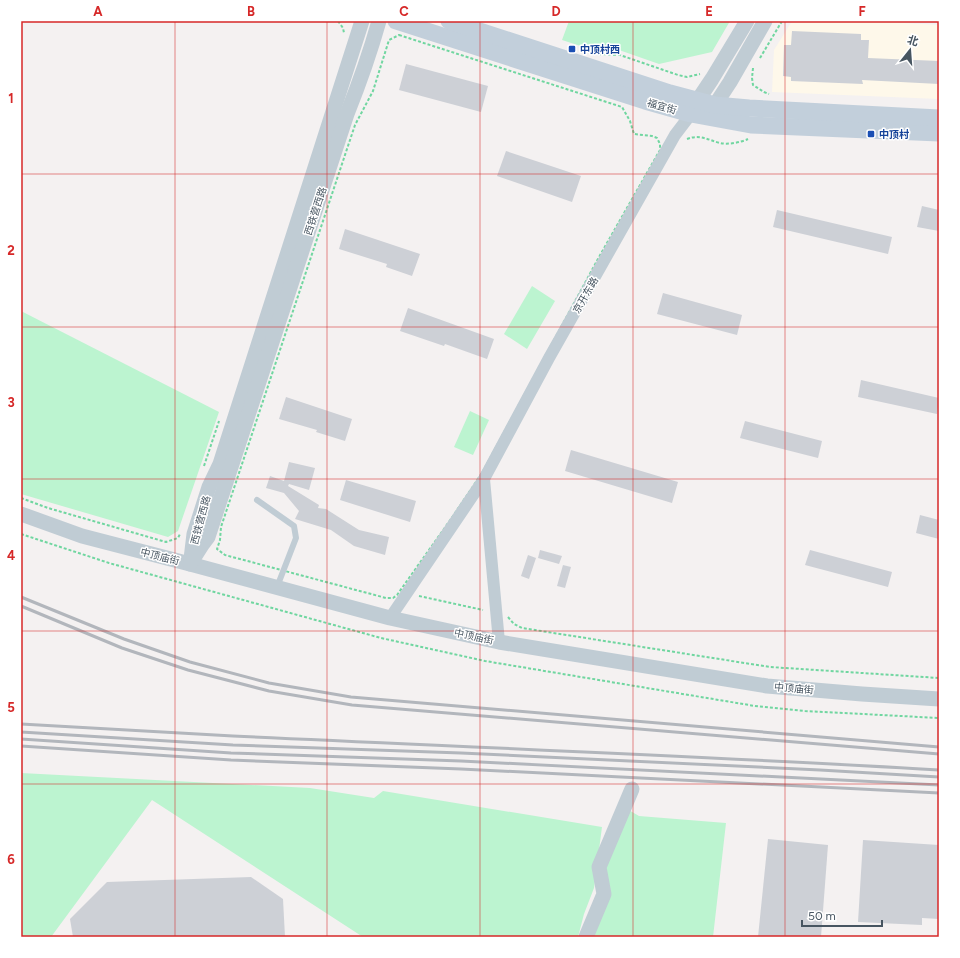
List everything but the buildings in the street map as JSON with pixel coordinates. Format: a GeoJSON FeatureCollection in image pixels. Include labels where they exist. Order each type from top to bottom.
{"type":"FeatureCollection","features":[{"type":"Feature","properties":{"kind":"main road","name":"福宜街"},"geometry":{"type":"LineString","coordinates":[[396,21],[645,101],[694,107],[751,125],[939,133]]}},
{"type":"Feature","properties":{"kind":"main road","name":"福宜街"},"geometry":{"type":"LineString","coordinates":[[450,21],[670,93],[694,107],[715,104],[749,108],[939,118]]}},
{"type":"Feature","properties":{"kind":"street","name":"西铁营西路"},"geometry":{"type":"LineString","coordinates":[[190,564],[194,534],[209,487],[220,464],[362,21]]}},
{"type":"Feature","properties":{"kind":"street","name":"西铁营西路"},"geometry":{"type":"LineString","coordinates":[[190,564],[208,537],[379,21]]}},
{"type":"Feature","properties":{"kind":"street","name":"京开东路"},"geometry":{"type":"LineString","coordinates":[[484,479],[549,358],[675,136],[747,21]]}},
{"type":"Feature","properties":{"kind":"street"},"geometry":{"type":"LineString","coordinates":[[715,104],[730,82],[765,21]]}},
{"type":"Feature","properties":{"kind":"street"},"geometry":{"type":"LineString","coordinates":[[390,618],[484,479]]}},
{"type":"Feature","properties":{"kind":"street"},"geometry":{"type":"LineString","coordinates":[[484,479],[499,642]]}},
{"type":"Feature","properties":{"kind":"street","name":"中顶庙街"},"geometry":{"type":"LineString","coordinates":[[21,514],[82,536],[390,618],[499,642],[767,686],[862,694],[939,698]]}},
{"type":"Feature","properties":{"kind":"street"},"geometry":{"type":"LineString","coordinates":[[586,937],[604,894],[599,867],[632,789]]}},
{"type":"Feature","properties":{"kind":"lane"},"geometry":{"type":"LineString","coordinates":[[258,500],[294,526],[296,538],[277,587]]}},
{"type":"Feature","properties":{"kind":"path"},"geometry":{"type":"LineString","coordinates":[[338,21],[341,24],[345,35]]}},
{"type":"Feature","properties":{"kind":"path"},"geometry":{"type":"LineString","coordinates":[[772,96],[753,85],[753,68],[782,21]]}},
{"type":"Feature","properties":{"kind":"path"},"geometry":{"type":"LineString","coordinates":[[341,24],[345,22]]}},
{"type":"Feature","properties":{"kind":"path"},"geometry":{"type":"LineString","coordinates":[[399,35],[622,107],[630,121],[634,134],[657,138],[660,144],[659,154],[599,256],[482,473],[397,594],[392,598],[386,598],[283,570],[225,555],[217,549],[220,540],[221,526],[355,125],[373,91],[389,40],[399,35]]}},
{"type":"Feature","properties":{"kind":"path"},"geometry":{"type":"LineString","coordinates":[[598,54],[620,55],[687,77],[701,73]]}},
{"type":"Feature","properties":{"kind":"path"},"geometry":{"type":"LineString","coordinates":[[683,141],[694,136],[722,144],[743,141],[752,136]]}},
{"type":"Feature","properties":{"kind":"path"},"geometry":{"type":"LineString","coordinates":[[204,466],[221,415]]}},
{"type":"Feature","properties":{"kind":"path"},"geometry":{"type":"LineString","coordinates":[[21,498],[48,508],[166,542],[178,538],[182,532]]}},
{"type":"Feature","properties":{"kind":"path"},"geometry":{"type":"LineString","coordinates":[[418,596],[483,610]]}},
{"type":"Feature","properties":{"kind":"path"},"geometry":{"type":"LineString","coordinates":[[505,614],[514,624],[522,628],[770,667],[939,678]]}},
{"type":"Feature","properties":{"kind":"shaded area"},"geometry":{"type":"Polygon","coordinates":[[[792,21],[868,21],[939,25],[939,99],[772,92],[774,50],[792,21]]]}},
{"type":"Feature","properties":{"kind":"green space"},"geometry":{"type":"Polygon","coordinates":[[[569,21],[730,21],[712,52],[659,64],[619,50],[596,51],[562,40],[569,21]]]}},
{"type":"Feature","properties":{"kind":"green space"},"geometry":{"type":"Polygon","coordinates":[[[532,286],[555,301],[527,349],[504,334],[532,286]]]}},
{"type":"Feature","properties":{"kind":"green space"},"geometry":{"type":"Polygon","coordinates":[[[21,311],[219,412],[178,531],[168,537],[21,494],[21,311]]]}},
{"type":"Feature","properties":{"kind":"green space"},"geometry":{"type":"Polygon","coordinates":[[[470,411],[489,420],[473,455],[454,447],[470,411]]]}},
{"type":"Feature","properties":{"kind":"green space"},"geometry":{"type":"Polygon","coordinates":[[[21,773],[310,788],[374,798],[383,791],[602,827],[594,888],[584,914],[578,937],[363,937],[152,800],[51,937],[21,937],[21,773]]]}},
{"type":"Feature","properties":{"kind":"green space"},"geometry":{"type":"Polygon","coordinates":[[[627,809],[639,816],[726,823],[713,937],[592,937],[603,866],[627,809]]]}},
{"type":"Feature","properties":{"kind":"railway"},"geometry":{"type":"LineString","coordinates":[[21,597],[124,639],[190,662],[269,683],[351,697],[939,747]]}},
{"type":"Feature","properties":{"kind":"railway"},"geometry":{"type":"LineString","coordinates":[[21,606],[122,648],[188,670],[269,691],[352,705],[939,754]]}},
{"type":"Feature","properties":{"kind":"railway"},"geometry":{"type":"LineString","coordinates":[[21,724],[233,736],[674,756],[939,770]]}},
{"type":"Feature","properties":{"kind":"railway"},"geometry":{"type":"LineString","coordinates":[[21,732],[233,745],[461,753],[939,777]]}},
{"type":"Feature","properties":{"kind":"railway"},"geometry":{"type":"LineString","coordinates":[[21,739],[231,753],[461,761],[939,785]]}},
{"type":"Feature","properties":{"kind":"railway"},"geometry":{"type":"LineString","coordinates":[[21,746],[231,760],[461,769],[939,793]]}},
{"type":"Feature","properties":{"kind":"place","name":"中顶村西"},"geometry":{"type":"Point","coordinates":[572,49]}},
{"type":"Feature","properties":{"kind":"place","name":"中顶村"},"geometry":{"type":"Point","coordinates":[871,134]}}]}
